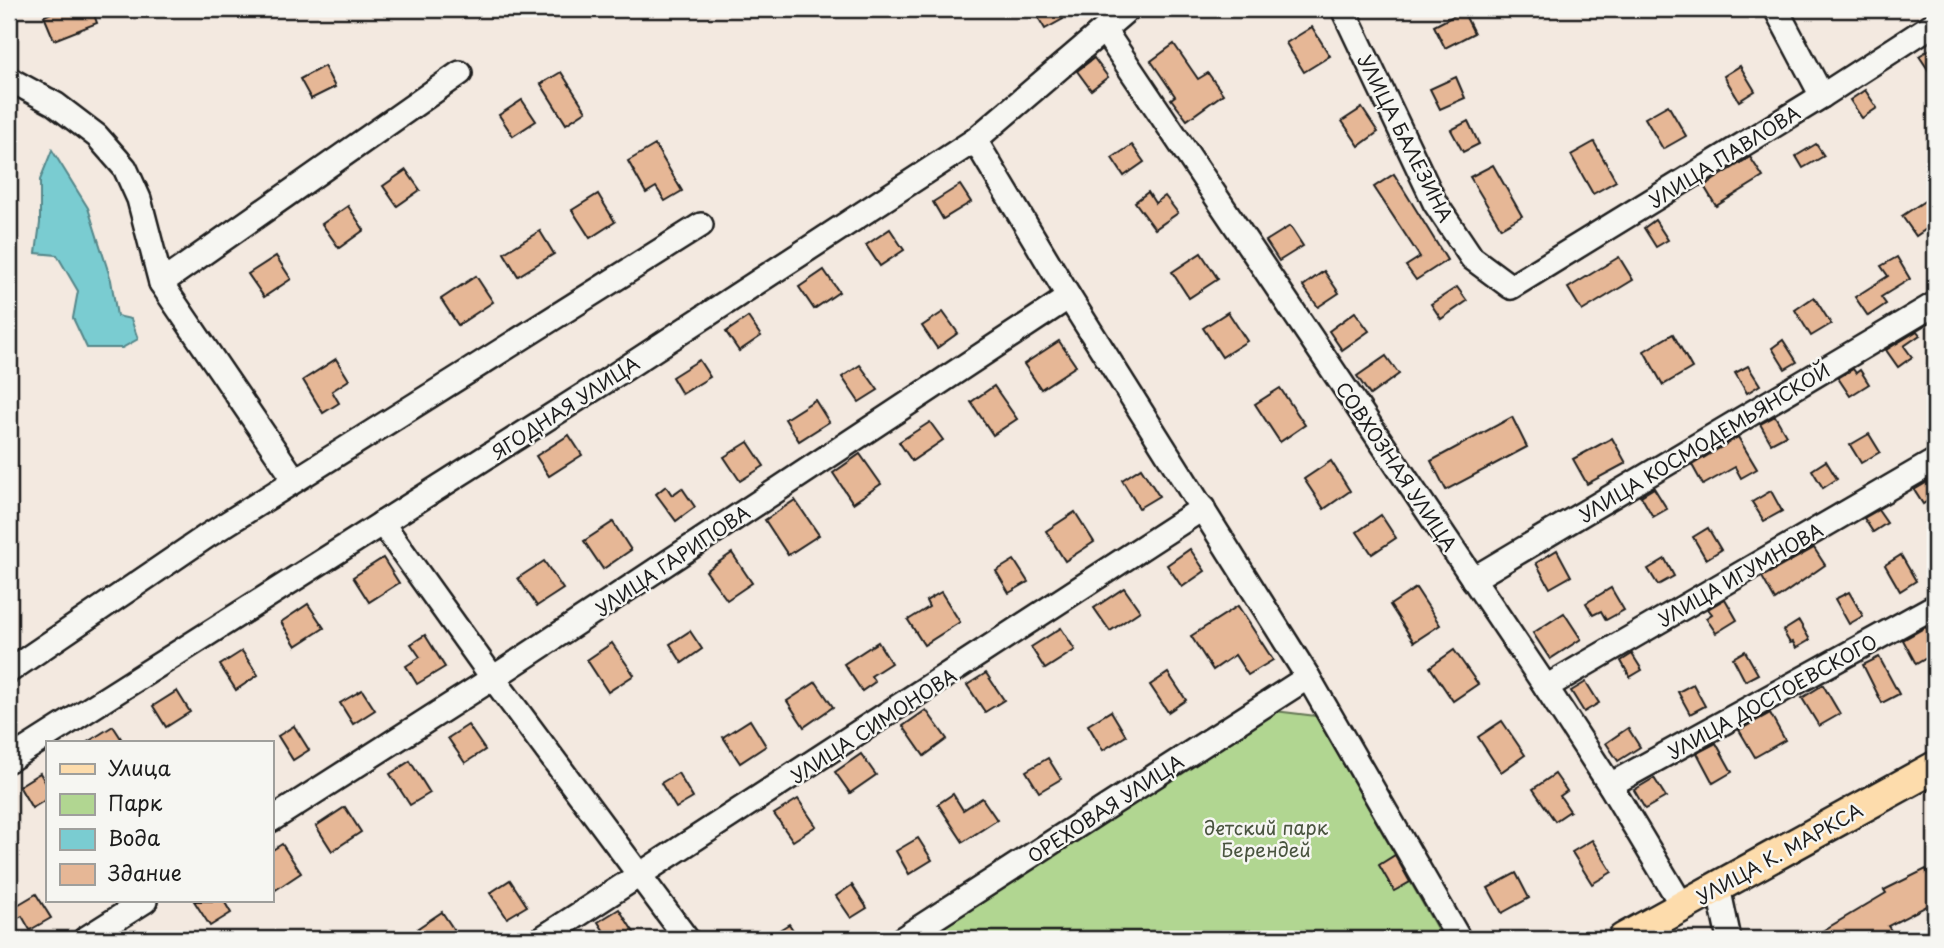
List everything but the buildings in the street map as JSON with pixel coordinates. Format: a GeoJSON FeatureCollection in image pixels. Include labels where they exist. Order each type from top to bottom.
{"type":"FeatureCollection","features":[{"type":"Feature","properties":{"kind":"main road","name":"УЛИЦА К. МАРКСА"},"geometry":{"type":"LineString","coordinates":[[1623,939],[1935,766]]}},
{"type":"Feature","properties":{"kind":"street","name":"ЯГОДНАЯ УЛИЦА"},"geometry":{"type":"LineString","coordinates":[[9,760],[606,381],[975,140],[1128,9]]}},
{"type":"Feature","properties":{"kind":"street","name":"УЛИЦА БАЛЕЗИНА"},"geometry":{"type":"LineString","coordinates":[[1343,9],[1435,203],[1472,258],[1511,287]]}},
{"type":"Feature","properties":{"kind":"street"},"geometry":{"type":"LineString","coordinates":[[1776,9],[1822,96]]}},
{"type":"Feature","properties":{"kind":"street","name":"УЛИЦА ПАВЛОВА"},"geometry":{"type":"LineString","coordinates":[[1511,287],[1822,96],[1935,23]]}},
{"type":"Feature","properties":{"kind":"street","name":"СОВХОЗНАЯ УЛИЦА"},"geometry":{"type":"LineString","coordinates":[[1104,30],[1546,687],[1610,785],[1683,907]]}},
{"type":"Feature","properties":{"kind":"street"},"geometry":{"type":"LineString","coordinates":[[161,283],[460,73]]}},
{"type":"Feature","properties":{"kind":"street"},"geometry":{"type":"LineString","coordinates":[[9,79],[55,104],[97,136],[125,168],[143,210],[161,283],[295,480]]}},
{"type":"Feature","properties":{"kind":"street"},"geometry":{"type":"LineString","coordinates":[[975,140],[1069,297],[1308,677],[1459,939]]}},
{"type":"Feature","properties":{"kind":"street"},"geometry":{"type":"LineString","coordinates":[[9,671],[207,536],[701,225]]}},
{"type":"Feature","properties":{"kind":"street","name":"УЛИЦА ГАРИПОВА"},"geometry":{"type":"LineString","coordinates":[[273,819],[493,678],[1069,297]]}},
{"type":"Feature","properties":{"kind":"street","name":"УЛИЦА КОСМОДЕМЬЯНСКОЙ"},"geometry":{"type":"LineString","coordinates":[[1473,579],[1935,304]]}},
{"type":"Feature","properties":{"kind":"street","name":"УЛИЦА ИГУМНОВА"},"geometry":{"type":"LineString","coordinates":[[1546,687],[1935,461]]}},
{"type":"Feature","properties":{"kind":"street","name":"УЛИЦА СИМОНОВА"},"geometry":{"type":"LineString","coordinates":[[541,939],[1203,508]]}},
{"type":"Feature","properties":{"kind":"street"},"geometry":{"type":"LineString","coordinates":[[382,523],[493,678],[687,939]]}},
{"type":"Feature","properties":{"kind":"street","name":"УЛИЦА ДОСТОЕВСКОГО"},"geometry":{"type":"LineString","coordinates":[[1610,785],[1935,606]]}},
{"type":"Feature","properties":{"kind":"street","name":"ОРЕХОВАЯ УЛИЦА"},"geometry":{"type":"LineString","coordinates":[[902,939],[1308,677]]}},
{"type":"Feature","properties":{"kind":"street"},"geometry":{"type":"LineString","coordinates":[[1718,887],[1729,939]]}},
{"type":"Feature","properties":{"kind":"street"},"geometry":{"type":"LineString","coordinates":[[85,939],[143,902]]}},
{"type":"Feature","properties":{"kind":"green space","name":"детский парк Берендей"},"geometry":{"type":"Polygon","coordinates":[[[1275,711],[1316,716],[1443,939],[926,939],[1275,711]]]}},
{"type":"Feature","properties":{"kind":"water"},"geometry":{"type":"Polygon","coordinates":[[[52,150],[88,208],[111,280],[117,316],[131,319],[138,339],[122,348],[87,348],[73,318],[78,291],[57,255],[36,253],[40,223],[40,180],[52,150]]]}}]}
